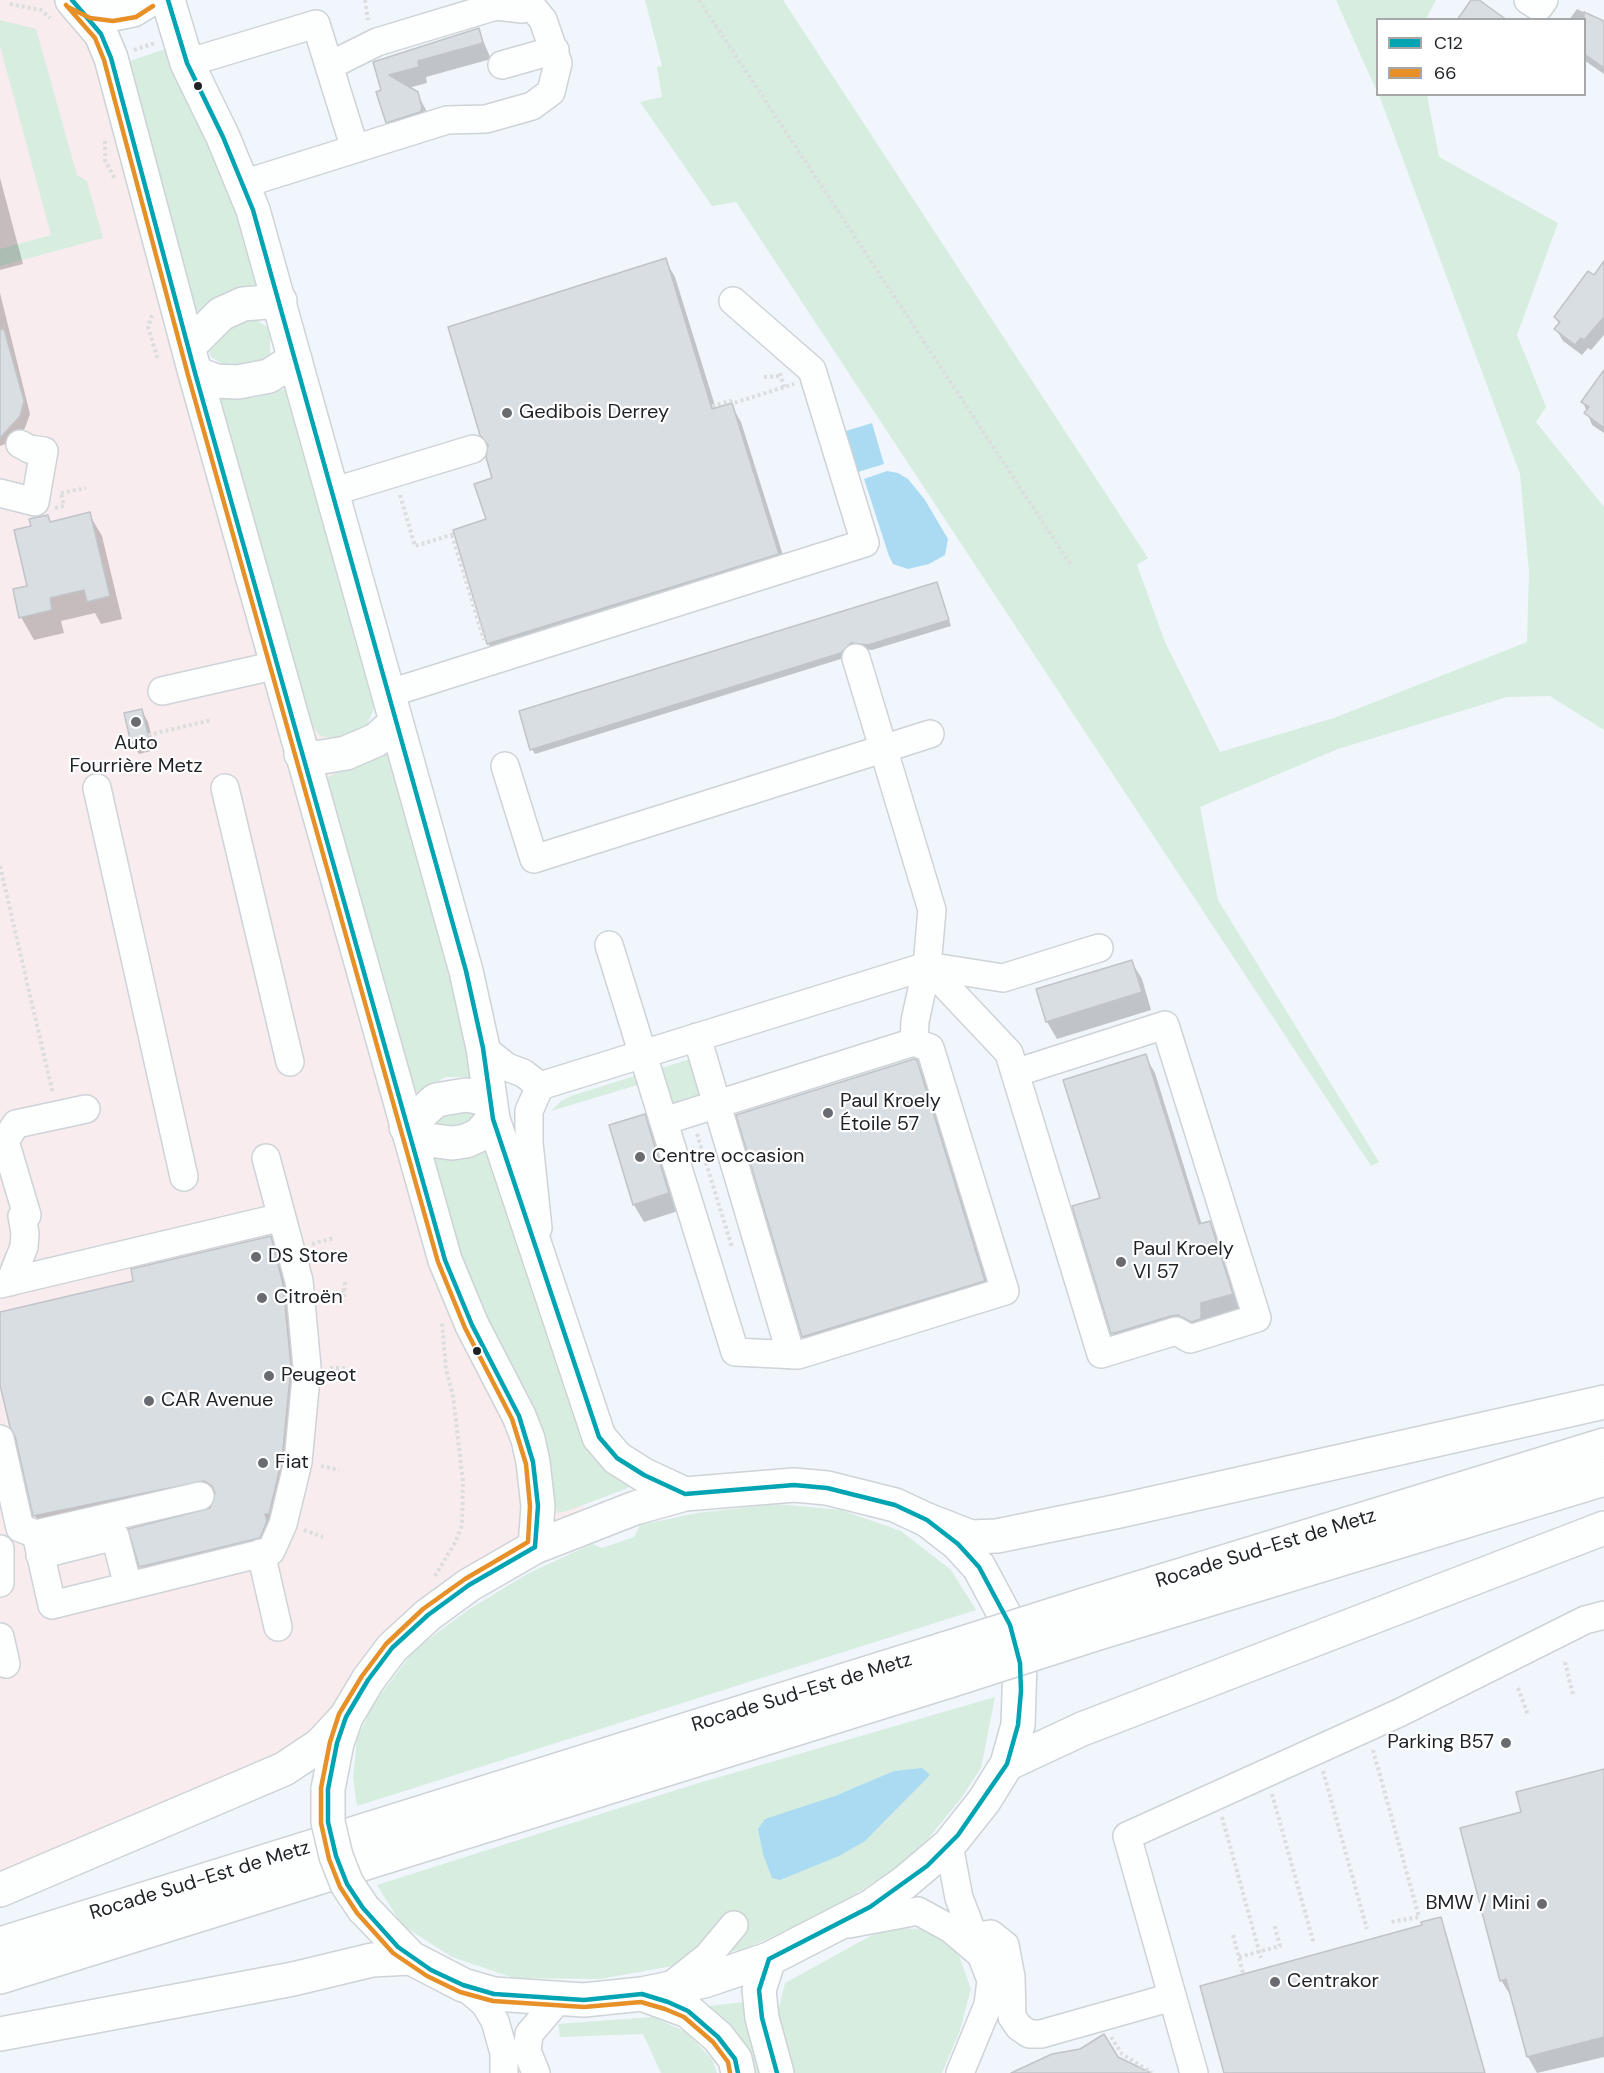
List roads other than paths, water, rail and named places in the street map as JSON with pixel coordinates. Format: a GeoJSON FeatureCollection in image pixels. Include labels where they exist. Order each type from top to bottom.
{"type":"FeatureCollection","features":[{"type":"Feature","properties":{"kind":"main road"},"geometry":{"type":"LineString","coordinates":[[66,7],[113,14],[133,10],[150,0]]}},
{"type":"Feature","properties":{"kind":"main road"},"geometry":{"type":"LineString","coordinates":[[168,0],[182,49],[243,184],[280,301],[391,708],[466,971],[483,1048],[491,1109],[599,1437],[626,1464],[685,1494]]}},
{"type":"Feature","properties":{"kind":"main road"},"geometry":{"type":"LineString","coordinates":[[66,7],[101,34],[111,58],[192,360],[406,1127],[448,1269],[472,1325],[519,1416],[528,1439],[538,1506],[535,1547]]}},
{"type":"Feature","properties":{"kind":"main road"},"geometry":{"type":"LineString","coordinates":[[192,360],[221,314],[243,304],[280,301]]}},
{"type":"Feature","properties":{"kind":"main road"},"geometry":{"type":"LineString","coordinates":[[192,360],[216,381],[238,382],[268,376],[295,359]]}},
{"type":"Feature","properties":{"kind":"main road"},"geometry":{"type":"LineString","coordinates":[[302,754],[316,758],[346,753],[376,740],[391,708]]}},
{"type":"Feature","properties":{"kind":"main road"},"geometry":{"type":"LineString","coordinates":[[406,1127],[436,1100],[466,1095],[491,1109]]}},
{"type":"Feature","properties":{"kind":"main road"},"geometry":{"type":"LineString","coordinates":[[406,1127],[429,1140],[452,1143],[466,1141],[479,1134],[491,1109]]}},
{"type":"Feature","properties":{"kind":"main road"},"geometry":{"type":"LineString","coordinates":[[927,1520],[958,1544],[979,1568],[1010,1625],[1020,1663],[1021,1691],[1018,1725],[1007,1764],[984,1801],[949,1845],[927,1866],[895,1889],[834,1927],[769,1959],[704,1981],[654,1991],[558,2000],[494,1994],[463,1985],[411,1958],[363,1908],[347,1884],[336,1856],[328,1822],[328,1789],[337,1743],[346,1717],[368,1680],[392,1648],[469,1585],[535,1547],[635,1508],[685,1494],[794,1485],[827,1488],[896,1505],[971,1537],[997,1536],[1119,1511],[1604,1402]]}},
{"type":"Feature","properties":{"kind":"main road","name":"Rocade Sud-Est de Metz"},"geometry":{"type":"LineString","coordinates":[[0,1944],[945,1665],[1089,1620],[1604,1445]]}},
{"type":"Feature","properties":{"kind":"main road","name":"Rocade Sud-Est de Metz"},"geometry":{"type":"LineString","coordinates":[[1089,1620],[1604,1479]]}},
{"type":"Feature","properties":{"kind":"main road"},"geometry":{"type":"LineString","coordinates":[[1007,1764],[1082,1729],[1604,1528]]}},
{"type":"Feature","properties":{"kind":"main road","name":"Rocade Sud-Est de Metz"},"geometry":{"type":"LineString","coordinates":[[0,1977],[945,1665]]}},
{"type":"Feature","properties":{"kind":"main road"},"geometry":{"type":"LineString","coordinates":[[0,1890],[284,1768],[320,1745],[346,1717]]}},
{"type":"Feature","properties":{"kind":"main road"},"geometry":{"type":"LineString","coordinates":[[0,2034],[293,1979],[372,1960],[411,1958]]}},
{"type":"Feature","properties":{"kind":"main road"},"geometry":{"type":"LineString","coordinates":[[769,1959],[759,1990],[762,2018],[777,2073]]}},
{"type":"Feature","properties":{"kind":"main road"},"geometry":{"type":"LineString","coordinates":[[654,1991],[688,2011],[718,2037],[735,2059],[738,2073]]}},
{"type":"Feature","properties":{"kind":"street"},"geometry":{"type":"LineString","coordinates":[[1528,0],[1539,7],[1544,0]]}},
{"type":"Feature","properties":{"kind":"street"},"geometry":{"type":"LineString","coordinates":[[243,184],[447,120],[486,119],[532,106],[551,92],[558,63],[543,20],[529,2],[522,9],[496,6],[377,42],[329,66]]}},
{"type":"Feature","properties":{"kind":"street"},"geometry":{"type":"LineString","coordinates":[[182,49],[316,24],[355,149]]}},
{"type":"Feature","properties":{"kind":"street"},"geometry":{"type":"LineString","coordinates":[[502,65],[555,50]]}},
{"type":"Feature","properties":{"kind":"street"},"geometry":{"type":"LineString","coordinates":[[391,708],[490,660],[865,543],[812,370],[733,302]]}},
{"type":"Feature","properties":{"kind":"street"},"geometry":{"type":"LineString","coordinates":[[0,493],[35,502],[44,451],[29,449],[20,444]]}},
{"type":"Feature","properties":{"kind":"street"},"geometry":{"type":"LineString","coordinates":[[332,492],[473,449]]}},
{"type":"Feature","properties":{"kind":"street"},"geometry":{"type":"LineString","coordinates":[[856,658],[932,910],[927,966],[915,1021],[914,1042]]}},
{"type":"Feature","properties":{"kind":"street"},"geometry":{"type":"LineString","coordinates":[[162,691],[277,665]]}},
{"type":"Feature","properties":{"kind":"street"},"geometry":{"type":"LineString","coordinates":[[505,766],[534,859],[930,734]]}},
{"type":"Feature","properties":{"kind":"street"},"geometry":{"type":"LineString","coordinates":[[97,788],[184,1177]]}},
{"type":"Feature","properties":{"kind":"street"},"geometry":{"type":"LineString","coordinates":[[225,788],[291,1062]]}},
{"type":"Feature","properties":{"kind":"street"},"geometry":{"type":"LineString","coordinates":[[609,945],[735,1352],[798,1355],[1005,1291],[930,1048],[914,1042],[664,1121]]}},
{"type":"Feature","properties":{"kind":"street"},"geometry":{"type":"LineString","coordinates":[[540,1259],[528,1143],[529,1111],[540,1086],[927,966],[1003,978],[1099,948]]}},
{"type":"Feature","properties":{"kind":"street"},"geometry":{"type":"LineString","coordinates":[[927,966],[1009,1053],[1015,1073],[1101,1354],[1176,1331],[1190,1339],[1257,1318],[1165,1025],[1015,1073]]}},
{"type":"Feature","properties":{"kind":"street"},"geometry":{"type":"LineString","coordinates":[[697,1037],[791,1355]]}},
{"type":"Feature","properties":{"kind":"street"},"geometry":{"type":"LineString","coordinates":[[483,1048],[507,1067],[523,1073],[540,1086]]}},
{"type":"Feature","properties":{"kind":"street"},"geometry":{"type":"LineString","coordinates":[[5,1283],[24,1247],[25,1233],[24,1215],[3,1141],[16,1124],[86,1109]]}},
{"type":"Feature","properties":{"kind":"street"},"geometry":{"type":"LineString","coordinates":[[0,1439],[20,1528],[38,1545],[52,1605],[271,1551],[283,1524],[298,1462],[307,1367],[299,1281],[266,1158]]}},
{"type":"Feature","properties":{"kind":"street"},"geometry":{"type":"LineString","coordinates":[[5,1283],[282,1217]]}},
{"type":"Feature","properties":{"kind":"street"},"geometry":{"type":"LineString","coordinates":[[38,1545],[200,1496]]}},
{"type":"Feature","properties":{"kind":"street"},"geometry":{"type":"LineString","coordinates":[[38,1545],[116,1536],[128,1586]]}},
{"type":"Feature","properties":{"kind":"street"},"geometry":{"type":"LineString","coordinates":[[0,1549],[0,1583]]}},
{"type":"Feature","properties":{"kind":"street"},"geometry":{"type":"LineString","coordinates":[[261,1553],[278,1627]]}},
{"type":"Feature","properties":{"kind":"street"},"geometry":{"type":"LineString","coordinates":[[1194,2073],[1127,1836],[1399,1713],[1585,1620],[1604,1615]]}},
{"type":"Feature","properties":{"kind":"street"},"geometry":{"type":"LineString","coordinates":[[0,1637],[6,1664]]}},
{"type":"Feature","properties":{"kind":"street"},"geometry":{"type":"LineString","coordinates":[[949,1845],[959,1898],[991,1980],[988,2005],[960,2073]]}},
{"type":"Feature","properties":{"kind":"street"},"geometry":{"type":"LineString","coordinates":[[834,1927],[918,1911],[980,1947]]}},
{"type":"Feature","properties":{"kind":"street"},"geometry":{"type":"LineString","coordinates":[[654,1991],[708,1956],[734,1925]]}},
{"type":"Feature","properties":{"kind":"street"},"geometry":{"type":"LineString","coordinates":[[980,1947],[991,1934],[1005,1945],[1011,1977],[1012,2017],[1019,2027],[1029,2034],[1041,2034],[1172,1997]]}},
{"type":"Feature","properties":{"kind":"street"},"geometry":{"type":"LineString","coordinates":[[463,1985],[485,2004],[495,2021],[504,2053],[504,2073]]}},
{"type":"Feature","properties":{"kind":"street"},"geometry":{"type":"LineString","coordinates":[[536,2073],[527,2051],[529,2034],[558,2000]]}},
{"type":"Feature","properties":{"kind":"water"},"geometry":{"type":"Polygon","coordinates":[[[872,423],[884,464],[858,472],[846,431],[872,423]]]}},
{"type":"Feature","properties":{"kind":"water"},"geometry":{"type":"Polygon","coordinates":[[[887,471],[898,473],[908,479],[925,500],[948,539],[945,555],[929,564],[908,569],[893,564],[864,479],[887,471]]]}},
{"type":"Feature","properties":{"kind":"water"},"geometry":{"type":"Polygon","coordinates":[[[922,1768],[930,1775],[865,1841],[839,1856],[780,1880],[772,1878],[763,1854],[758,1829],[765,1819],[835,1796],[894,1771],[922,1768]]]}},
{"type":"Feature","properties":{"kind":"place","name":"Gedibois Derrey"},"geometry":{"type":"Point","coordinates":[507,413]}},
{"type":"Feature","properties":{"kind":"place","name":"Auto Fourrière Metz"},"geometry":{"type":"Point","coordinates":[136,722]}},
{"type":"Feature","properties":{"kind":"place","name":"Paul Kroely Étoile 57"},"geometry":{"type":"Point","coordinates":[828,1113]}},
{"type":"Feature","properties":{"kind":"place","name":"Centre occasion"},"geometry":{"type":"Point","coordinates":[640,1157]}},
{"type":"Feature","properties":{"kind":"place","name":"DS Store"},"geometry":{"type":"Point","coordinates":[256,1257]}},
{"type":"Feature","properties":{"kind":"place","name":"Paul Kroely VI 57"},"geometry":{"type":"Point","coordinates":[1121,1262]}},
{"type":"Feature","properties":{"kind":"place","name":"Citroën"},"geometry":{"type":"Point","coordinates":[262,1298]}},
{"type":"Feature","properties":{"kind":"place","name":"Peugeot"},"geometry":{"type":"Point","coordinates":[269,1376]}},
{"type":"Feature","properties":{"kind":"place","name":"CAR Avenue"},"geometry":{"type":"Point","coordinates":[149,1401]}},
{"type":"Feature","properties":{"kind":"place","name":"Fiat"},"geometry":{"type":"Point","coordinates":[263,1463]}},
{"type":"Feature","properties":{"kind":"place","name":"Parking B57"},"geometry":{"type":"Point","coordinates":[1506,1743]}},
{"type":"Feature","properties":{"kind":"place","name":"BMW / Mini"},"geometry":{"type":"Point","coordinates":[1542,1904]}},
{"type":"Feature","properties":{"kind":"place","name":"Centrakor"},"geometry":{"type":"Point","coordinates":[1275,1982]}}]}
